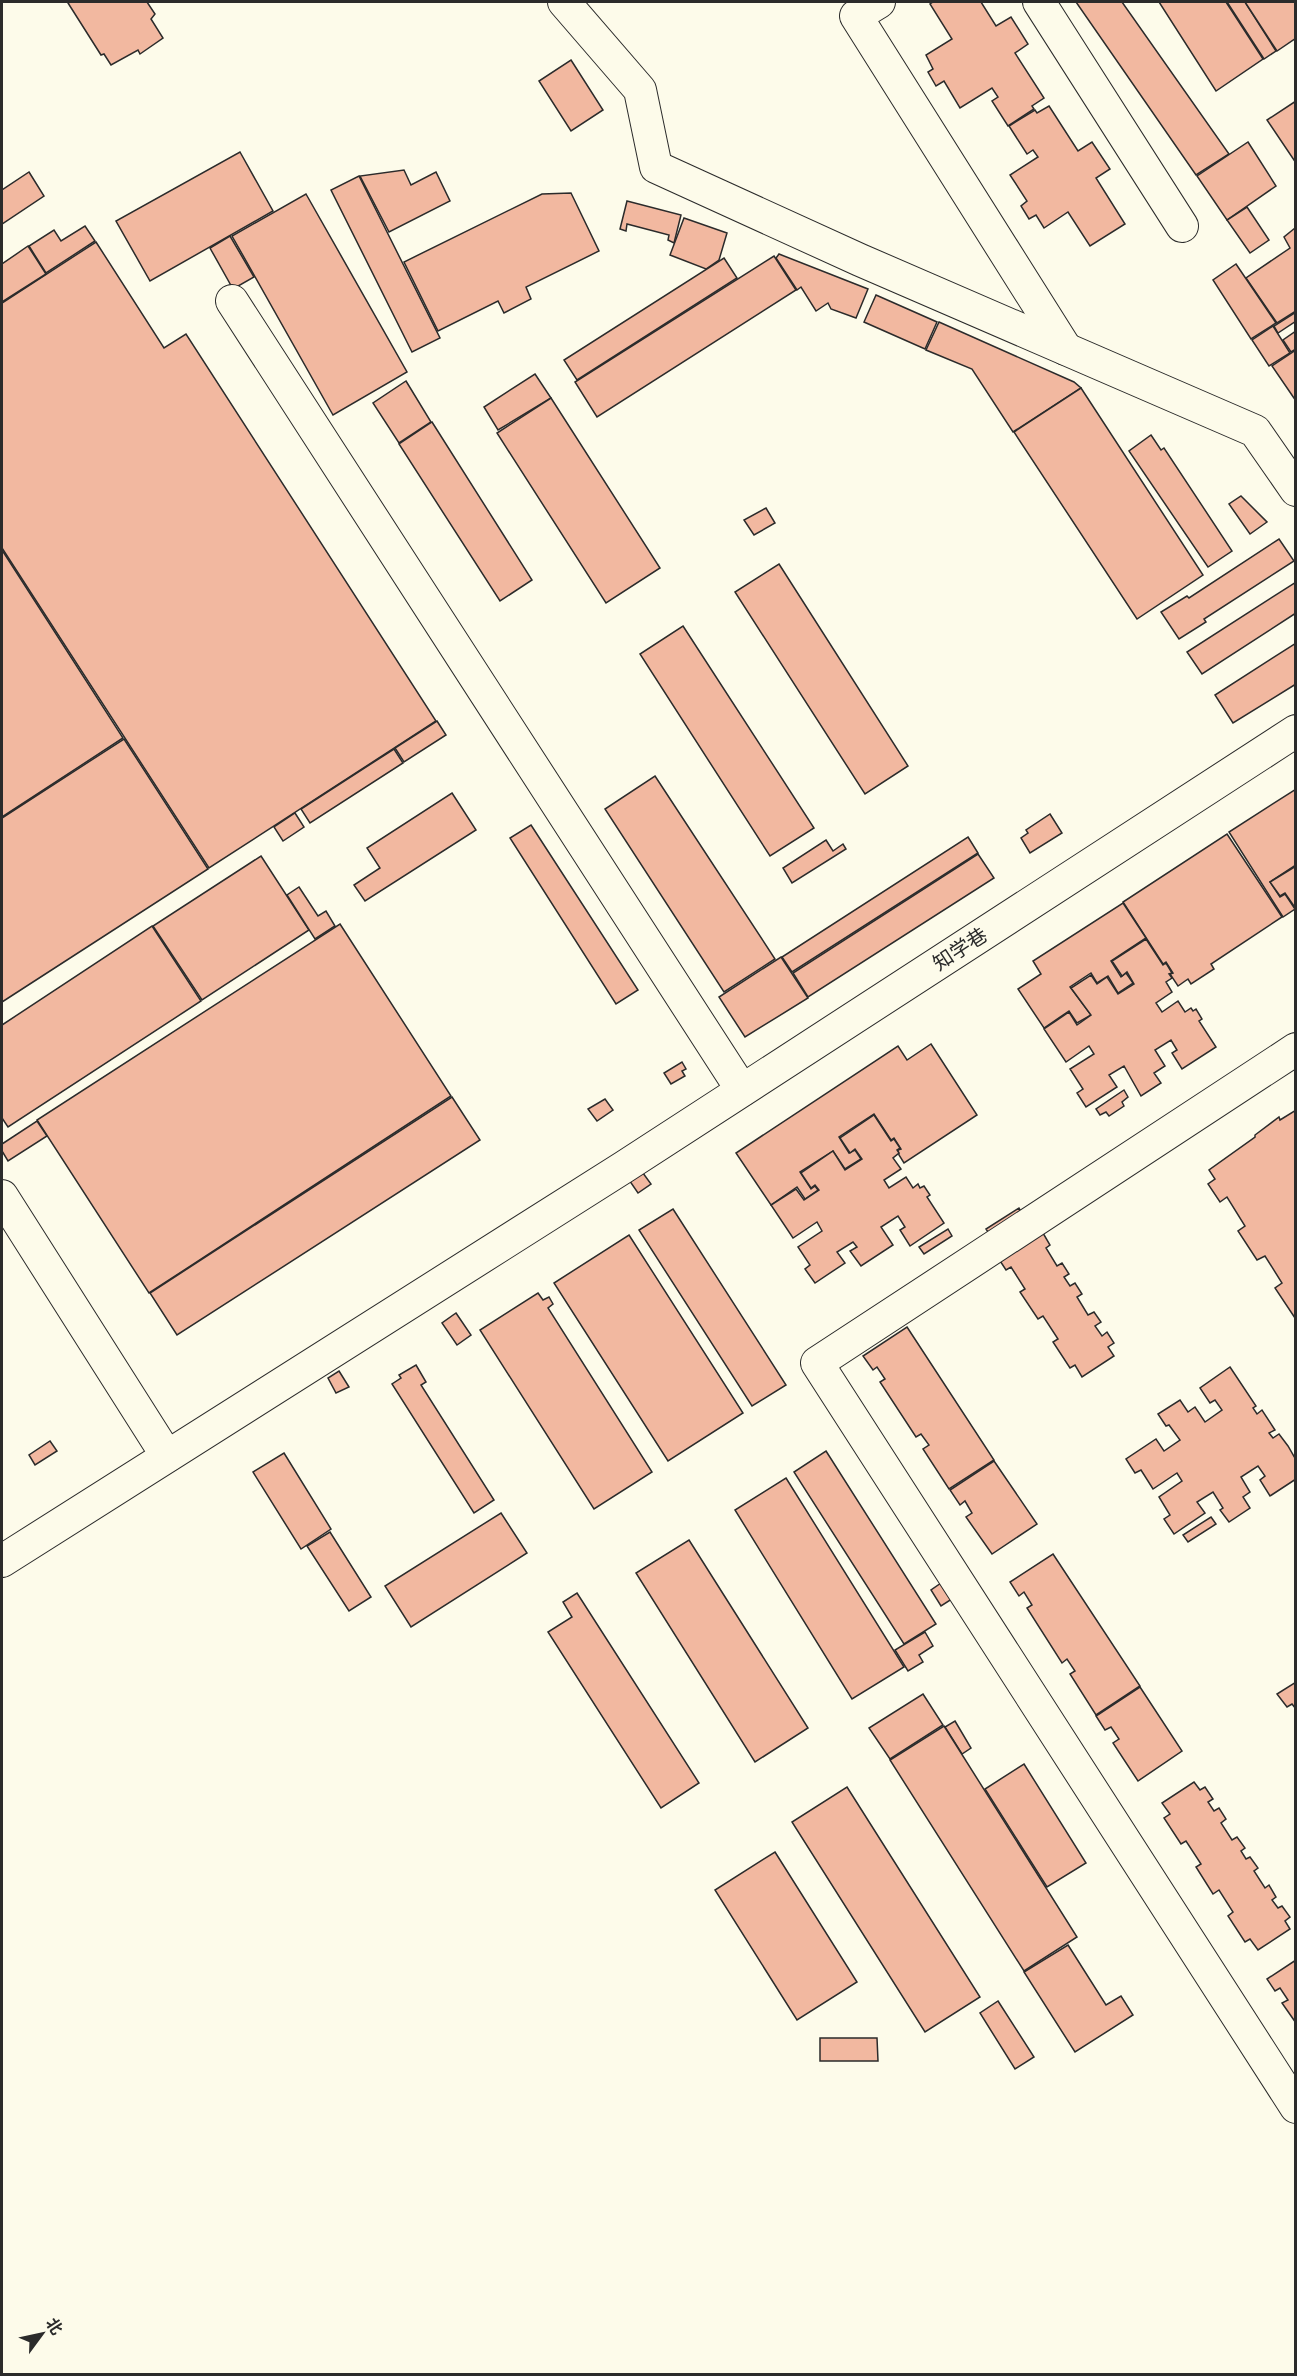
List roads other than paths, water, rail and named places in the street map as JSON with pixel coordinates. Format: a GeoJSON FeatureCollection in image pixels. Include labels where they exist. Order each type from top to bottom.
{"type":"FeatureCollection","features":[{"type":"Feature","properties":{"kind":"street"},"geometry":{"type":"LineString","coordinates":[[564,2],[640,90],[656,167],[860,260],[1255,431],[1296,490]]}},
{"type":"Feature","properties":{"kind":"street"},"geometry":{"type":"LineString","coordinates":[[879,2],[856,16],[1066,349]]}},
{"type":"Feature","properties":{"kind":"street"},"geometry":{"type":"LineString","coordinates":[[1040,2],[1182,226]]}},
{"type":"Feature","properties":{"kind":"street"},"geometry":{"type":"LineString","coordinates":[[232,301],[742,1090]]}},
{"type":"Feature","properties":{"kind":"street","name":"知学巷"},"geometry":{"type":"LineString","coordinates":[[2,1561],[624,1167],[1296,731]]}},
{"type":"Feature","properties":{"kind":"street"},"geometry":{"type":"LineString","coordinates":[[1296,1049],[817,1363],[1296,2107]]}},
{"type":"Feature","properties":{"kind":"street"},"geometry":{"type":"LineString","coordinates":[[2,1196],[166,1456]]}}]}
